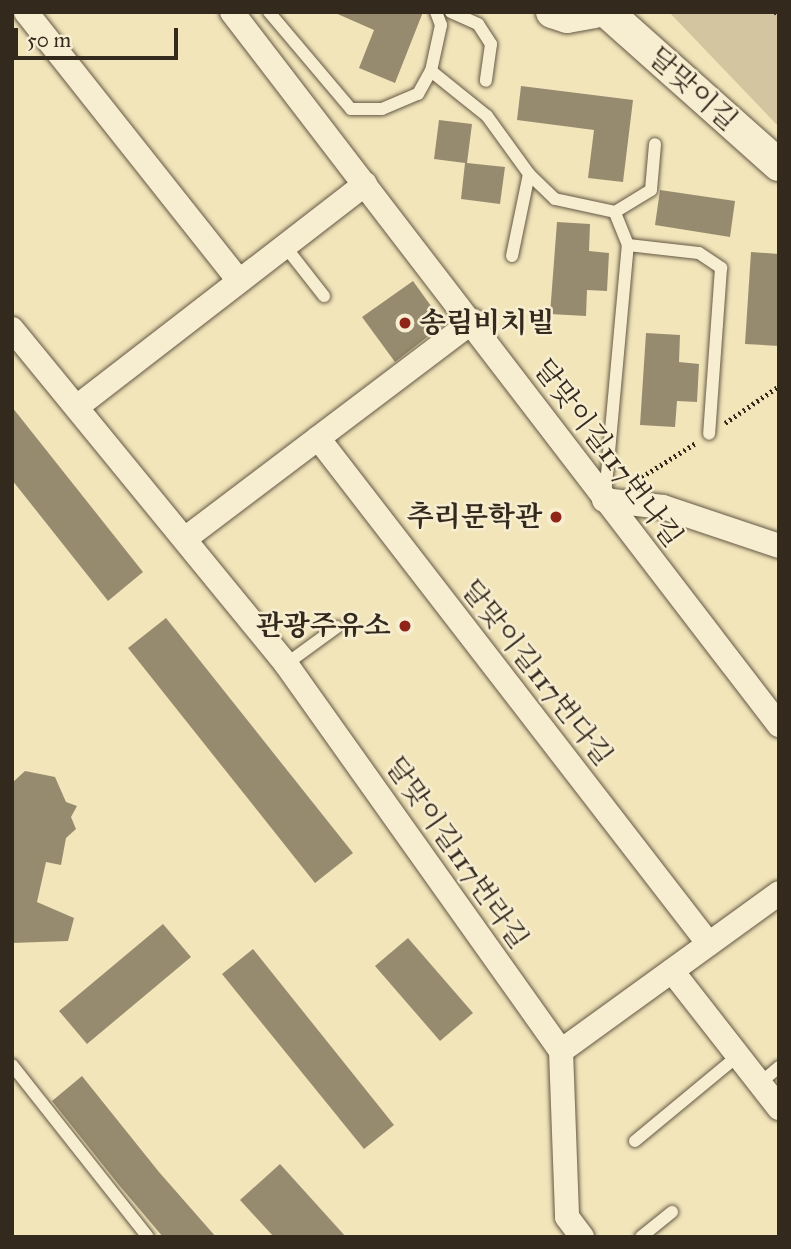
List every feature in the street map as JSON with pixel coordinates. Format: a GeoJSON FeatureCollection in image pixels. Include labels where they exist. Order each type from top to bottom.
{"type":"FeatureCollection","features":[{"type":"Feature","properties":{"kind":"street"},"geometry":{"type":"LineString","coordinates":[[26,12],[238,279]]}},
{"type":"Feature","properties":{"kind":"street","name":"달맞이길117번나길"},"geometry":{"type":"LineString","coordinates":[[232,12],[473,321],[604,500],[779,724]]}},
{"type":"Feature","properties":{"kind":"street"},"geometry":{"type":"LineString","coordinates":[[552,12],[567,18],[594,12]]}},
{"type":"Feature","properties":{"kind":"street","name":"달맞이길"},"geometry":{"type":"LineString","coordinates":[[607,12],[779,165]]}},
{"type":"Feature","properties":{"kind":"street"},"geometry":{"type":"LineString","coordinates":[[78,405],[238,279],[365,184]]}},
{"type":"Feature","properties":{"kind":"street"},"geometry":{"type":"LineString","coordinates":[[186,538],[473,321]]}},
{"type":"Feature","properties":{"kind":"street","name":"달맞이길117번라길"},"geometry":{"type":"LineString","coordinates":[[12,330],[78,405],[286,664],[561,1051]]}},
{"type":"Feature","properties":{"kind":"street","name":"달맞이길117번다길"},"geometry":{"type":"LineString","coordinates":[[318,438],[709,944]]}},
{"type":"Feature","properties":{"kind":"street"},"geometry":{"type":"LineString","coordinates":[[604,500],[663,506],[779,546]]}},
{"type":"Feature","properties":{"kind":"street"},"geometry":{"type":"LineString","coordinates":[[582,1237],[566,1217],[561,1051],[779,893]]}},
{"type":"Feature","properties":{"kind":"street"},"geometry":{"type":"LineString","coordinates":[[672,971],[739,1055],[769,1075],[779,1108]]}},
{"type":"Feature","properties":{"kind":"lane"},"geometry":{"type":"LineString","coordinates":[[269,12],[351,109],[382,109],[418,94],[431,71],[440,25],[436,12]]}},
{"type":"Feature","properties":{"kind":"lane"},"geometry":{"type":"LineString","coordinates":[[451,12],[478,24],[491,44],[486,81]]}},
{"type":"Feature","properties":{"kind":"lane"},"geometry":{"type":"LineString","coordinates":[[431,71],[487,116],[529,174],[555,199],[615,212],[651,190],[655,144]]}},
{"type":"Feature","properties":{"kind":"lane"},"geometry":{"type":"LineString","coordinates":[[512,256],[529,174]]}},
{"type":"Feature","properties":{"kind":"lane"},"geometry":{"type":"LineString","coordinates":[[604,500],[628,245],[615,212]]}},
{"type":"Feature","properties":{"kind":"lane"},"geometry":{"type":"LineString","coordinates":[[284,245],[324,296]]}},
{"type":"Feature","properties":{"kind":"lane"},"geometry":{"type":"LineString","coordinates":[[628,245],[699,253],[721,268],[709,434]]}},
{"type":"Feature","properties":{"kind":"lane"},"geometry":{"type":"LineString","coordinates":[[286,664],[337,627]]}},
{"type":"Feature","properties":{"kind":"lane"},"geometry":{"type":"LineString","coordinates":[[635,1141],[739,1055]]}},
{"type":"Feature","properties":{"kind":"lane"},"geometry":{"type":"LineString","coordinates":[[12,1065],[148,1237]]}},
{"type":"Feature","properties":{"kind":"lane"},"geometry":{"type":"LineString","coordinates":[[641,1237],[672,1212]]}},
{"type":"Feature","properties":{"kind":"path"},"geometry":{"type":"LineString","coordinates":[[604,500],[779,386]]}},
{"type":"Feature","properties":{"kind":"shaded area"},"geometry":{"type":"Polygon","coordinates":[[[669,12],[779,12],[779,127],[669,12]]]}},
{"type":"Feature","properties":{"kind":"building"},"geometry":{"type":"Polygon","coordinates":[[[333,12],[423,12],[395,83],[359,68],[374,30],[333,12]]]}},
{"type":"Feature","properties":{"kind":"building"},"geometry":{"type":"Polygon","coordinates":[[[521,86],[633,100],[623,182],[588,178],[594,130],[517,120],[521,86]]]}},
{"type":"Feature","properties":{"kind":"building"},"geometry":{"type":"Polygon","coordinates":[[[439,120],[472,124],[467,163],[505,167],[500,204],[461,199],[465,163],[434,159],[439,120]]]}},
{"type":"Feature","properties":{"kind":"building"},"geometry":{"type":"Polygon","coordinates":[[[660,190],[735,201],[730,237],[655,225],[660,190]]]}},
{"type":"Feature","properties":{"kind":"building"},"geometry":{"type":"Polygon","coordinates":[[[557,222],[590,224],[589,251],[609,253],[607,291],[587,290],[586,316],[550,314],[557,222]]]}},
{"type":"Feature","properties":{"kind":"building"},"geometry":{"type":"Polygon","coordinates":[[[751,252],[779,254],[779,346],[745,344],[751,252]]]}},
{"type":"Feature","properties":{"kind":"building","name":"송림비치빌"},"geometry":{"type":"Polygon","coordinates":[[[413,281],[444,324],[395,362],[362,317],[413,281]]]}},
{"type":"Feature","properties":{"kind":"building"},"geometry":{"type":"Polygon","coordinates":[[[646,333],[680,335],[679,362],[699,364],[697,402],[677,401],[675,427],[640,425],[646,333]]]}},
{"type":"Feature","properties":{"kind":"building"},"geometry":{"type":"Polygon","coordinates":[[[12,407],[143,572],[108,601],[12,480],[12,407]]]}},
{"type":"Feature","properties":{"kind":"building"},"geometry":{"type":"Polygon","coordinates":[[[166,618],[353,853],[315,883],[128,648],[166,618]]]}},
{"type":"Feature","properties":{"kind":"building"},"geometry":{"type":"Polygon","coordinates":[[[25,771],[55,777],[66,802],[77,806],[71,817],[76,829],[66,838],[61,865],[46,862],[37,902],[74,918],[68,941],[12,943],[12,783],[25,771]]]}},
{"type":"Feature","properties":{"kind":"building"},"geometry":{"type":"Polygon","coordinates":[[[163,924],[191,957],[87,1044],[59,1011],[163,924]]]}},
{"type":"Feature","properties":{"kind":"building"},"geometry":{"type":"Polygon","coordinates":[[[408,938],[473,1013],[440,1041],[375,966],[408,938]]]}},
{"type":"Feature","properties":{"kind":"building"},"geometry":{"type":"Polygon","coordinates":[[[253,949],[394,1125],[364,1149],[222,974],[253,949]]]}},
{"type":"Feature","properties":{"kind":"building"},"geometry":{"type":"Polygon","coordinates":[[[82,1076],[159,1172],[216,1237],[163,1237],[119,1185],[52,1101],[82,1076]]]}},
{"type":"Feature","properties":{"kind":"building"},"geometry":{"type":"Polygon","coordinates":[[[280,1164],[346,1237],[274,1237],[240,1200],[280,1164]]]}},
{"type":"Feature","properties":{"kind":"place","name":"송림비치빌"},"geometry":{"type":"Point","coordinates":[405,323]}},
{"type":"Feature","properties":{"kind":"place","name":"추리문학관"},"geometry":{"type":"Point","coordinates":[556,517]}},
{"type":"Feature","properties":{"kind":"place","name":"관광주유소"},"geometry":{"type":"Point","coordinates":[405,626]}}]}
